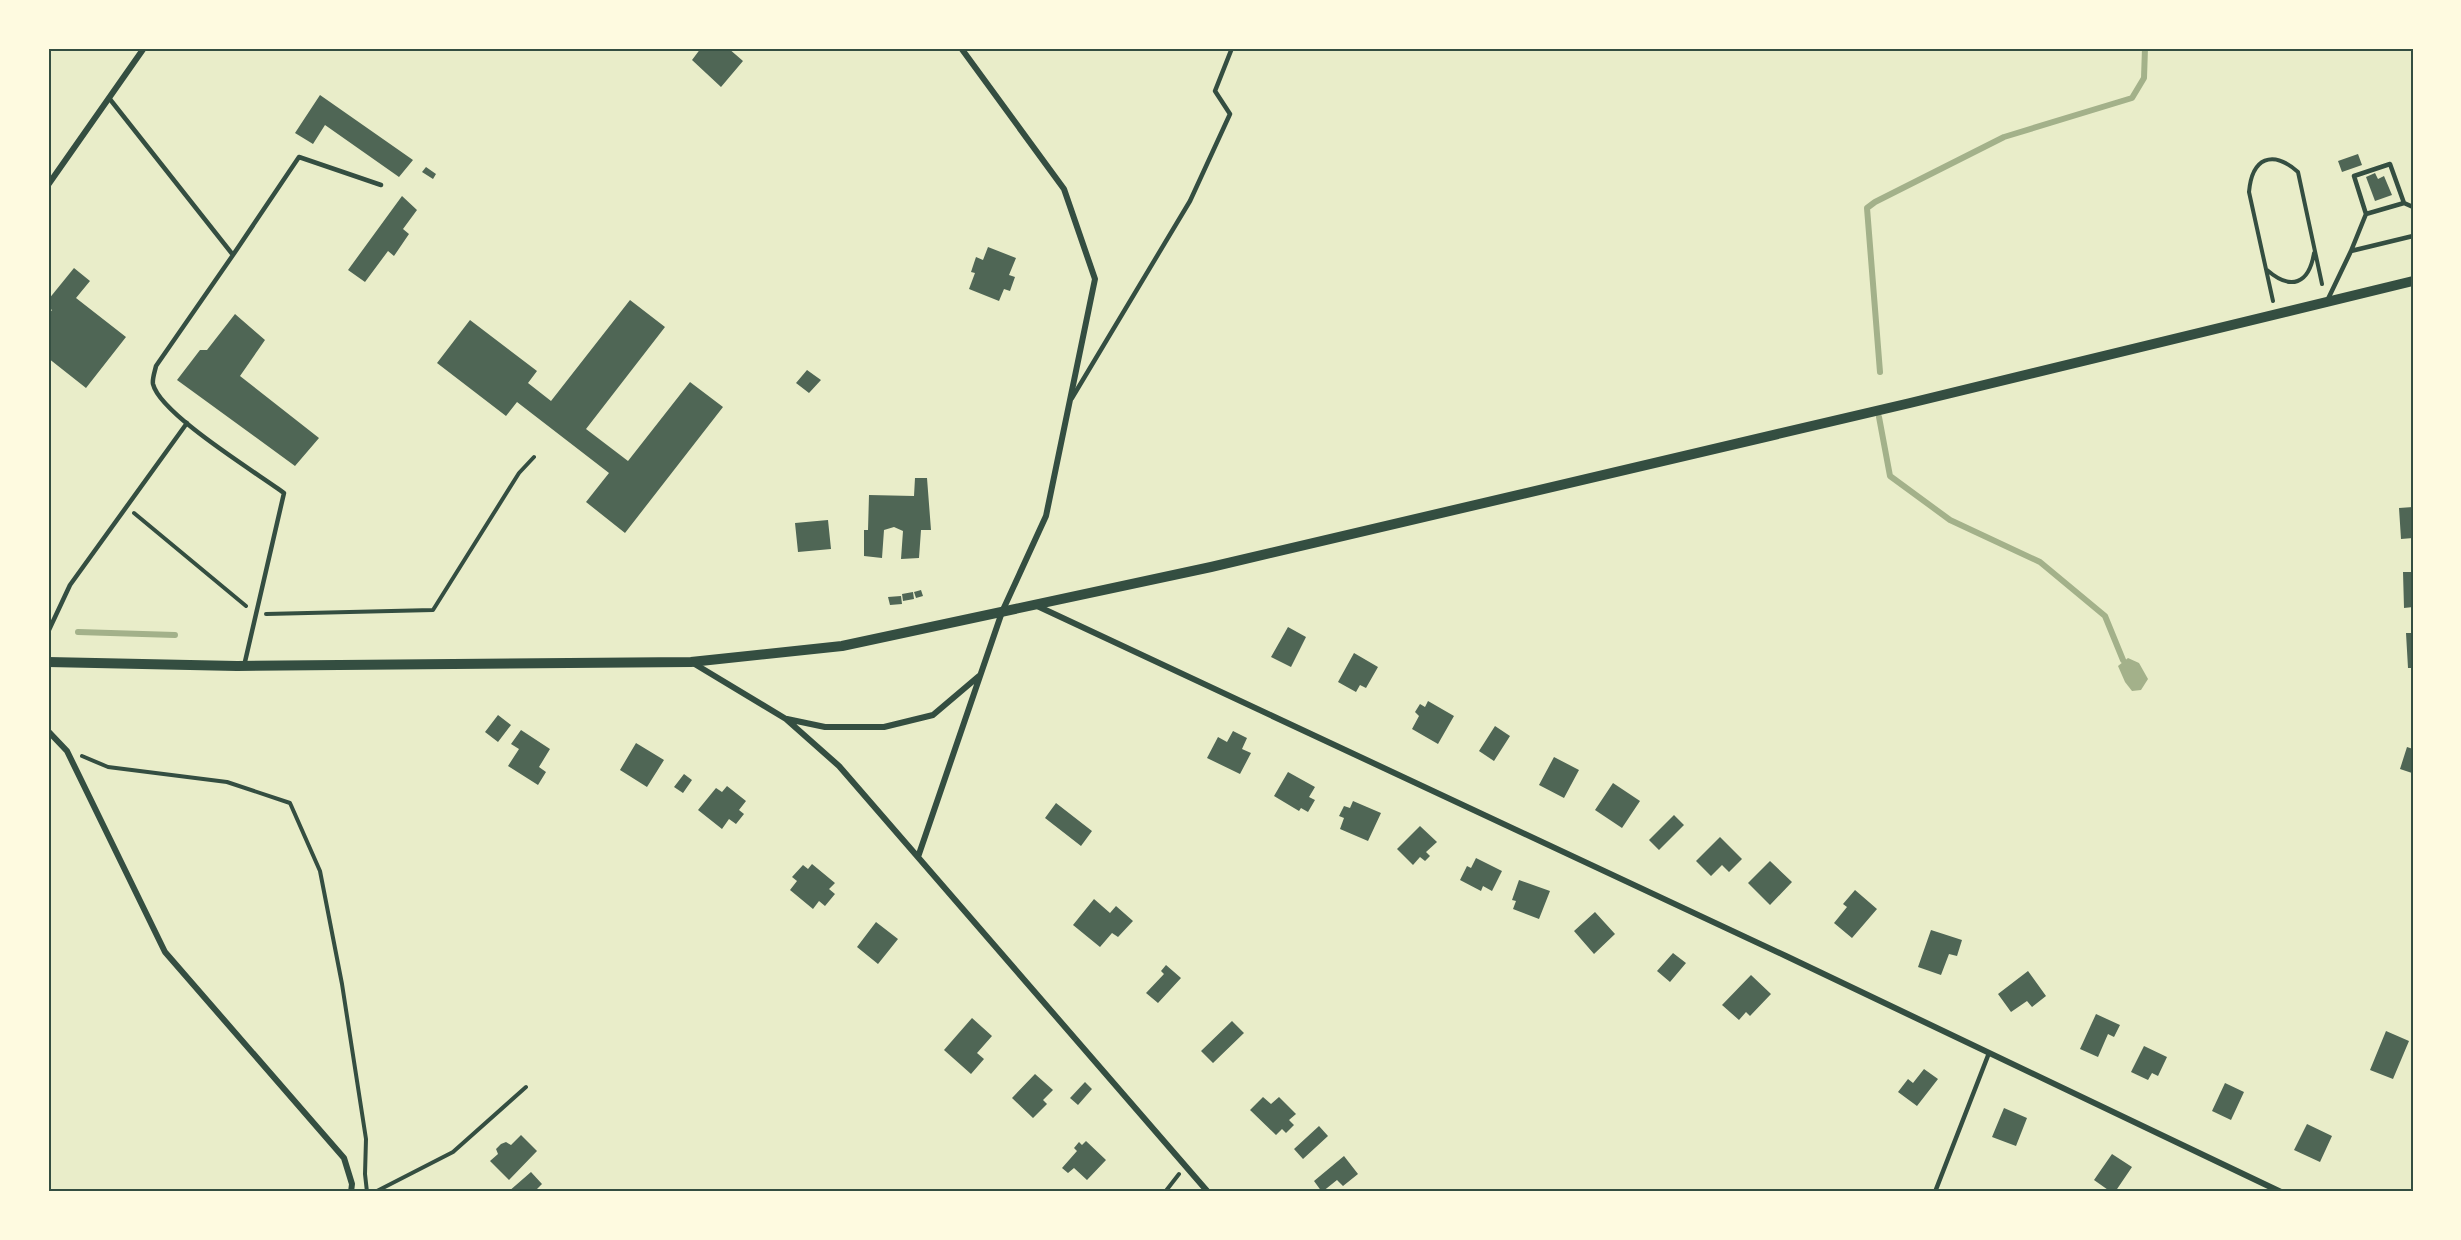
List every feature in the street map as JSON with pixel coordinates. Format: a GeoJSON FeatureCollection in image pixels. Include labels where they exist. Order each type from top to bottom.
{"type":"FeatureCollection","features":[{"type":"Feature","properties":{"kind":"street"},"geometry":{"type":"LineString","coordinates":[[48,185],[144,48]]}},
{"type":"Feature","properties":{"kind":"street"},"geometry":{"type":"LineString","coordinates":[[918,857],[1002,612],[1046,516],[1095,279],[1064,189],[961,48]]}},
{"type":"Feature","properties":{"kind":"street"},"geometry":{"type":"LineString","coordinates":[[48,662],[244,666],[691,662],[842,646],[1142,582],[1910,403],[2413,281]]}},
{"type":"Feature","properties":{"kind":"street"},"geometry":{"type":"LineString","coordinates":[[1034,605],[2281,1192]]}},
{"type":"Feature","properties":{"kind":"street"},"geometry":{"type":"LineString","coordinates":[[691,662],[786,719],[839,766],[1208,1192]]}},
{"type":"Feature","properties":{"kind":"street"},"geometry":{"type":"LineString","coordinates":[[786,719],[825,727],[884,727],[933,715],[980,675]]}},
{"type":"Feature","properties":{"kind":"street"},"geometry":{"type":"LineString","coordinates":[[48,731],[68,751],[165,952],[344,1158],[352,1184],[351,1192]]}},
{"type":"Feature","properties":{"kind":"lane"},"geometry":{"type":"LineString","coordinates":[[1070,402],[1190,201],[1230,114],[1215,91],[1232,48]]}},
{"type":"Feature","properties":{"kind":"lane"},"geometry":{"type":"LineString","coordinates":[[109,98],[233,255]]}},
{"type":"Feature","properties":{"kind":"lane"},"geometry":{"type":"LineString","coordinates":[[244,666],[284,493],[163,403],[153,384],[156,366],[299,157],[381,185]]}},
{"type":"Feature","properties":{"kind":"lane"},"geometry":{"type":"LineString","coordinates":[[2326,302],[2366,214],[2354,176],[2390,164],[2404,202],[2413,207]]}},
{"type":"Feature","properties":{"kind":"lane"},"geometry":{"type":"LineString","coordinates":[[2366,214],[2404,202]]}},
{"type":"Feature","properties":{"kind":"lane"},"geometry":{"type":"LineString","coordinates":[[2351,251],[2413,236]]}},
{"type":"Feature","properties":{"kind":"lane"},"geometry":{"type":"LineString","coordinates":[[48,632],[70,585],[187,423]]}},
{"type":"Feature","properties":{"kind":"lane"},"geometry":{"type":"LineString","coordinates":[[1935,1192],[1989,1053]]}},
{"type":"Feature","properties":{"kind":"path"},"geometry":{"type":"LineString","coordinates":[[2276,314],[2250,192],[2251,177],[2257,165],[2269,159],[2284,160],[2298,172],[2326,302]]}},
{"type":"Feature","properties":{"kind":"path"},"geometry":{"type":"LineString","coordinates":[[2266,269],[2275,277],[2289,283],[2299,282],[2309,273],[2315,250]]}},
{"type":"Feature","properties":{"kind":"path"},"geometry":{"type":"LineString","coordinates":[[127,507],[256,614],[433,610],[519,473],[534,457]]}},
{"type":"Feature","properties":{"kind":"path"},"geometry":{"type":"LineString","coordinates":[[68,751],[108,767],[227,782],[290,803],[320,871],[342,984],[366,1138],[367,1192]]}},
{"type":"Feature","properties":{"kind":"path"},"geometry":{"type":"LineString","coordinates":[[375,1192],[453,1152],[526,1087]]}},
{"type":"Feature","properties":{"kind":"path"},"geometry":{"type":"LineString","coordinates":[[1165,1192],[1185,1167]]}},
{"type":"Feature","properties":{"kind":"shaded area"},"geometry":{"type":"Polygon","coordinates":[[[2128,658],[2139,663],[2148,679],[2141,690],[2132,691],[2118,666],[2128,658]]]}},
{"type":"Feature","properties":{"kind":"building"},"geometry":{"type":"Polygon","coordinates":[[[701,48],[728,48],[743,61],[721,87],[692,60],[701,48]]]}},
{"type":"Feature","properties":{"kind":"building"},"geometry":{"type":"Polygon","coordinates":[[[320,95],[413,160],[399,177],[325,125],[313,144],[295,133],[320,95]]]}},
{"type":"Feature","properties":{"kind":"building"},"geometry":{"type":"Polygon","coordinates":[[[2358,154],[2362,165],[2342,172],[2338,161],[2358,154]]]}},
{"type":"Feature","properties":{"kind":"building"},"geometry":{"type":"Polygon","coordinates":[[[426,167],[436,174],[433,179],[422,172],[426,167]]]}},
{"type":"Feature","properties":{"kind":"building"},"geometry":{"type":"Polygon","coordinates":[[[2375,173],[2378,179],[2384,176],[2392,195],[2375,201],[2366,177],[2375,173]]]}},
{"type":"Feature","properties":{"kind":"building"},"geometry":{"type":"Polygon","coordinates":[[[402,196],[417,210],[403,229],[409,234],[394,256],[388,251],[365,282],[348,270],[402,196]]]}},
{"type":"Feature","properties":{"kind":"building"},"geometry":{"type":"Polygon","coordinates":[[[988,247],[1016,258],[1009,275],[1015,277],[1010,291],[1004,289],[999,301],[969,289],[975,273],[971,272],[976,257],[983,260],[988,247]]]}},
{"type":"Feature","properties":{"kind":"building"},"geometry":{"type":"Polygon","coordinates":[[[74,268],[90,281],[76,298],[126,337],[86,388],[48,358],[48,315],[52,310],[48,307],[48,300],[74,268]]]}},
{"type":"Feature","properties":{"kind":"building"},"geometry":{"type":"Polygon","coordinates":[[[630,300],[665,327],[586,429],[628,461],[690,382],[723,407],[625,533],[586,502],[609,473],[517,402],[506,416],[437,363],[470,320],[537,371],[528,383],[551,401],[630,300]]]}},
{"type":"Feature","properties":{"kind":"building"},"geometry":{"type":"Polygon","coordinates":[[[235,314],[265,340],[240,376],[319,438],[295,466],[177,380],[200,350],[207,350],[235,314]]]}},
{"type":"Feature","properties":{"kind":"building"},"geometry":{"type":"Polygon","coordinates":[[[807,370],[821,380],[809,393],[796,383],[807,370]]]}},
{"type":"Feature","properties":{"kind":"building"},"geometry":{"type":"Polygon","coordinates":[[[915,478],[927,478],[931,530],[921,530],[919,558],[901,559],[903,531],[894,527],[884,530],[882,558],[864,556],[864,530],[868,530],[869,495],[914,496],[915,478]]]}},
{"type":"Feature","properties":{"kind":"building"},"geometry":{"type":"Polygon","coordinates":[[[2413,507],[2413,538],[2401,539],[2399,508],[2413,507]]]}},
{"type":"Feature","properties":{"kind":"building"},"geometry":{"type":"Polygon","coordinates":[[[828,520],[831,549],[798,552],[795,523],[828,520]]]}},
{"type":"Feature","properties":{"kind":"building"},"geometry":{"type":"Polygon","coordinates":[[[2403,572],[2413,572],[2413,607],[2404,608],[2403,572]]]}},
{"type":"Feature","properties":{"kind":"building"},"geometry":{"type":"Polygon","coordinates":[[[921,590],[923,596],[916,598],[914,592],[921,590]]]}},
{"type":"Feature","properties":{"kind":"building"},"geometry":{"type":"Polygon","coordinates":[[[913,592],[914,599],[903,601],[902,594],[913,592]]]}},
{"type":"Feature","properties":{"kind":"building"},"geometry":{"type":"Polygon","coordinates":[[[901,596],[902,604],[890,605],[888,597],[901,596]]]}},
{"type":"Feature","properties":{"kind":"building"},"geometry":{"type":"Polygon","coordinates":[[[1288,627],[1306,637],[1291,667],[1271,657],[1288,627]]]}},
{"type":"Feature","properties":{"kind":"building"},"geometry":{"type":"Polygon","coordinates":[[[2406,633],[2413,633],[2413,668],[2408,668],[2406,633]]]}},
{"type":"Feature","properties":{"kind":"building"},"geometry":{"type":"Polygon","coordinates":[[[1354,653],[1378,667],[1366,688],[1360,685],[1356,692],[1338,682],[1354,653]]]}},
{"type":"Feature","properties":{"kind":"building"},"geometry":{"type":"Polygon","coordinates":[[[1428,701],[1454,716],[1438,744],[1412,729],[1419,716],[1415,712],[1420,704],[1425,707],[1428,701]]]}},
{"type":"Feature","properties":{"kind":"building"},"geometry":{"type":"Polygon","coordinates":[[[498,715],[511,725],[498,742],[485,732],[498,715]]]}},
{"type":"Feature","properties":{"kind":"building"},"geometry":{"type":"Polygon","coordinates":[[[1495,726],[1510,736],[1494,761],[1479,751],[1495,726]]]}},
{"type":"Feature","properties":{"kind":"building"},"geometry":{"type":"Polygon","coordinates":[[[521,730],[550,749],[539,767],[546,772],[538,785],[508,766],[519,749],[511,744],[521,730]]]}},
{"type":"Feature","properties":{"kind":"building"},"geometry":{"type":"Polygon","coordinates":[[[1233,731],[1247,738],[1242,749],[1251,753],[1240,774],[1207,758],[1218,737],[1227,742],[1233,731]]]}},
{"type":"Feature","properties":{"kind":"building"},"geometry":{"type":"Polygon","coordinates":[[[636,743],[664,760],[647,787],[620,770],[636,743]]]}},
{"type":"Feature","properties":{"kind":"building"},"geometry":{"type":"Polygon","coordinates":[[[2407,747],[2413,749],[2412,773],[2400,769],[2407,747]]]}},
{"type":"Feature","properties":{"kind":"building"},"geometry":{"type":"Polygon","coordinates":[[[1554,757],[1579,770],[1564,798],[1539,785],[1554,757]]]}},
{"type":"Feature","properties":{"kind":"building"},"geometry":{"type":"Polygon","coordinates":[[[1288,772],[1315,787],[1309,797],[1315,800],[1308,812],[1301,808],[1299,811],[1274,796],[1288,772]]]}},
{"type":"Feature","properties":{"kind":"building"},"geometry":{"type":"Polygon","coordinates":[[[684,774],[692,780],[683,793],[674,787],[684,774]]]}},
{"type":"Feature","properties":{"kind":"building"},"geometry":{"type":"Polygon","coordinates":[[[1613,783],[1640,801],[1622,828],[1595,810],[1613,783]]]}},
{"type":"Feature","properties":{"kind":"building"},"geometry":{"type":"Polygon","coordinates":[[[727,786],[746,801],[739,810],[744,814],[736,824],[729,819],[722,829],[698,810],[716,788],[722,792],[727,786]]]}},
{"type":"Feature","properties":{"kind":"building"},"geometry":{"type":"Polygon","coordinates":[[[1353,801],[1381,813],[1368,841],[1340,829],[1344,818],[1339,816],[1344,806],[1350,808],[1353,801]]]}},
{"type":"Feature","properties":{"kind":"building"},"geometry":{"type":"Polygon","coordinates":[[[1056,803],[1092,831],[1081,846],[1045,818],[1056,803]]]}},
{"type":"Feature","properties":{"kind":"building"},"geometry":{"type":"Polygon","coordinates":[[[1674,815],[1684,825],[1659,850],[1649,840],[1674,815]]]}},
{"type":"Feature","properties":{"kind":"building"},"geometry":{"type":"Polygon","coordinates":[[[1420,826],[1437,842],[1426,852],[1430,856],[1425,861],[1420,857],[1413,865],[1397,849],[1420,826]]]}},
{"type":"Feature","properties":{"kind":"building"},"geometry":{"type":"Polygon","coordinates":[[[1720,837],[1742,859],[1729,872],[1722,865],[1711,876],[1696,861],[1720,837]]]}},
{"type":"Feature","properties":{"kind":"building"},"geometry":{"type":"Polygon","coordinates":[[[1476,858],[1502,871],[1492,891],[1483,886],[1481,891],[1460,880],[1467,866],[1471,868],[1476,858]]]}},
{"type":"Feature","properties":{"kind":"building"},"geometry":{"type":"Polygon","coordinates":[[[1770,861],[1792,882],[1770,905],[1748,883],[1770,861]]]}},
{"type":"Feature","properties":{"kind":"building"},"geometry":{"type":"Polygon","coordinates":[[[812,864],[835,883],[829,889],[835,894],[825,906],[819,901],[813,909],[790,890],[797,881],[792,877],[803,865],[808,869],[812,864]]]}},
{"type":"Feature","properties":{"kind":"building"},"geometry":{"type":"Polygon","coordinates":[[[1519,880],[1550,891],[1539,919],[1513,909],[1516,901],[1512,900],[1519,880]]]}},
{"type":"Feature","properties":{"kind":"building"},"geometry":{"type":"Polygon","coordinates":[[[1855,890],[1877,909],[1852,938],[1834,923],[1847,907],[1843,904],[1855,890]]]}},
{"type":"Feature","properties":{"kind":"building"},"geometry":{"type":"Polygon","coordinates":[[[1094,899],[1110,913],[1116,906],[1133,921],[1118,937],[1112,933],[1100,947],[1073,925],[1094,899]]]}},
{"type":"Feature","properties":{"kind":"building"},"geometry":{"type":"Polygon","coordinates":[[[1595,912],[1615,934],[1594,954],[1574,931],[1595,912]]]}},
{"type":"Feature","properties":{"kind":"building"},"geometry":{"type":"Polygon","coordinates":[[[876,922],[898,939],[878,964],[857,947],[876,922]]]}},
{"type":"Feature","properties":{"kind":"building"},"geometry":{"type":"Polygon","coordinates":[[[1931,930],[1962,940],[1957,956],[1949,954],[1941,975],[1918,967],[1931,930]]]}},
{"type":"Feature","properties":{"kind":"building"},"geometry":{"type":"Polygon","coordinates":[[[1673,953],[1686,963],[1670,982],[1657,971],[1673,953]]]}},
{"type":"Feature","properties":{"kind":"building"},"geometry":{"type":"Polygon","coordinates":[[[1166,965],[1181,978],[1158,1003],[1146,993],[1164,974],[1161,971],[1166,965]]]}},
{"type":"Feature","properties":{"kind":"building"},"geometry":{"type":"Polygon","coordinates":[[[2028,971],[2046,996],[2032,1007],[2027,1001],[2011,1012],[1998,994],[2028,971]]]}},
{"type":"Feature","properties":{"kind":"building"},"geometry":{"type":"Polygon","coordinates":[[[1751,975],[1771,994],[1750,1016],[1746,1012],[1739,1020],[1722,1005],[1751,975]]]}},
{"type":"Feature","properties":{"kind":"building"},"geometry":{"type":"Polygon","coordinates":[[[2096,1014],[2120,1025],[2114,1037],[2108,1034],[2098,1057],[2080,1049],[2096,1014]]]}},
{"type":"Feature","properties":{"kind":"building"},"geometry":{"type":"Polygon","coordinates":[[[972,1018],[992,1036],[977,1053],[984,1059],[971,1074],[944,1050],[972,1018]]]}},
{"type":"Feature","properties":{"kind":"building"},"geometry":{"type":"Polygon","coordinates":[[[1232,1021],[1244,1033],[1213,1063],[1201,1051],[1232,1021]]]}},
{"type":"Feature","properties":{"kind":"building"},"geometry":{"type":"Polygon","coordinates":[[[2386,1031],[2409,1041],[2393,1079],[2370,1070],[2386,1031]]]}},
{"type":"Feature","properties":{"kind":"building"},"geometry":{"type":"Polygon","coordinates":[[[2144,1046],[2167,1057],[2158,1076],[2152,1073],[2148,1080],[2131,1072],[2144,1046]]]}},
{"type":"Feature","properties":{"kind":"building"},"geometry":{"type":"Polygon","coordinates":[[[1924,1069],[1938,1079],[1917,1106],[1898,1092],[1908,1079],[1913,1083],[1924,1069]]]}},
{"type":"Feature","properties":{"kind":"building"},"geometry":{"type":"Polygon","coordinates":[[[1035,1074],[1053,1090],[1043,1100],[1047,1104],[1033,1118],[1012,1098],[1035,1074]]]}},
{"type":"Feature","properties":{"kind":"building"},"geometry":{"type":"Polygon","coordinates":[[[1085,1082],[1092,1089],[1078,1105],[1070,1098],[1085,1082]]]}},
{"type":"Feature","properties":{"kind":"building"},"geometry":{"type":"Polygon","coordinates":[[[2225,1083],[2244,1092],[2231,1120],[2212,1111],[2225,1083]]]}},
{"type":"Feature","properties":{"kind":"building"},"geometry":{"type":"Polygon","coordinates":[[[1263,1097],[1271,1104],[1279,1097],[1296,1114],[1289,1120],[1294,1125],[1286,1133],[1282,1129],[1276,1135],[1250,1110],[1263,1097]]]}},
{"type":"Feature","properties":{"kind":"building"},"geometry":{"type":"Polygon","coordinates":[[[2004,1108],[2027,1118],[2016,1146],[1992,1137],[2004,1108]]]}},
{"type":"Feature","properties":{"kind":"building"},"geometry":{"type":"Polygon","coordinates":[[[2307,1124],[2332,1136],[2320,1162],[2294,1150],[2307,1124]]]}},
{"type":"Feature","properties":{"kind":"building"},"geometry":{"type":"Polygon","coordinates":[[[1319,1126],[1328,1136],[1303,1159],[1294,1149],[1319,1126]]]}},
{"type":"Feature","properties":{"kind":"building"},"geometry":{"type":"Polygon","coordinates":[[[521,1135],[537,1151],[509,1180],[490,1161],[498,1154],[496,1149],[501,1144],[506,1142],[511,1145],[521,1135]]]}},
{"type":"Feature","properties":{"kind":"building"},"geometry":{"type":"Polygon","coordinates":[[[1086,1141],[1106,1160],[1087,1180],[1074,1168],[1068,1173],[1062,1168],[1077,1151],[1074,1148],[1079,1142],[1082,1145],[1086,1141]]]}},
{"type":"Feature","properties":{"kind":"building"},"geometry":{"type":"Polygon","coordinates":[[[2112,1154],[2132,1167],[2115,1192],[2111,1192],[2094,1180],[2112,1154]]]}},
{"type":"Feature","properties":{"kind":"building"},"geometry":{"type":"Polygon","coordinates":[[[1344,1156],[1358,1174],[1343,1186],[1337,1180],[1322,1192],[1314,1181],[1344,1156]]]}},
{"type":"Feature","properties":{"kind":"building"},"geometry":{"type":"Polygon","coordinates":[[[531,1172],[542,1184],[534,1192],[508,1192],[531,1172]]]}},
{"type":"Feature","properties":{"kind":"waterway"},"geometry":{"type":"LineString","coordinates":[[1880,372],[1867,208],[2004,137],[2132,98],[2144,78],[2145,48]]}},
{"type":"Feature","properties":{"kind":"waterway"},"geometry":{"type":"LineString","coordinates":[[1879,417],[1890,476],[1950,520],[2040,562],[2105,616],[2123,660]]}},
{"type":"Feature","properties":{"kind":"waterway"},"geometry":{"type":"LineString","coordinates":[[78,632],[175,635]]}}]}
